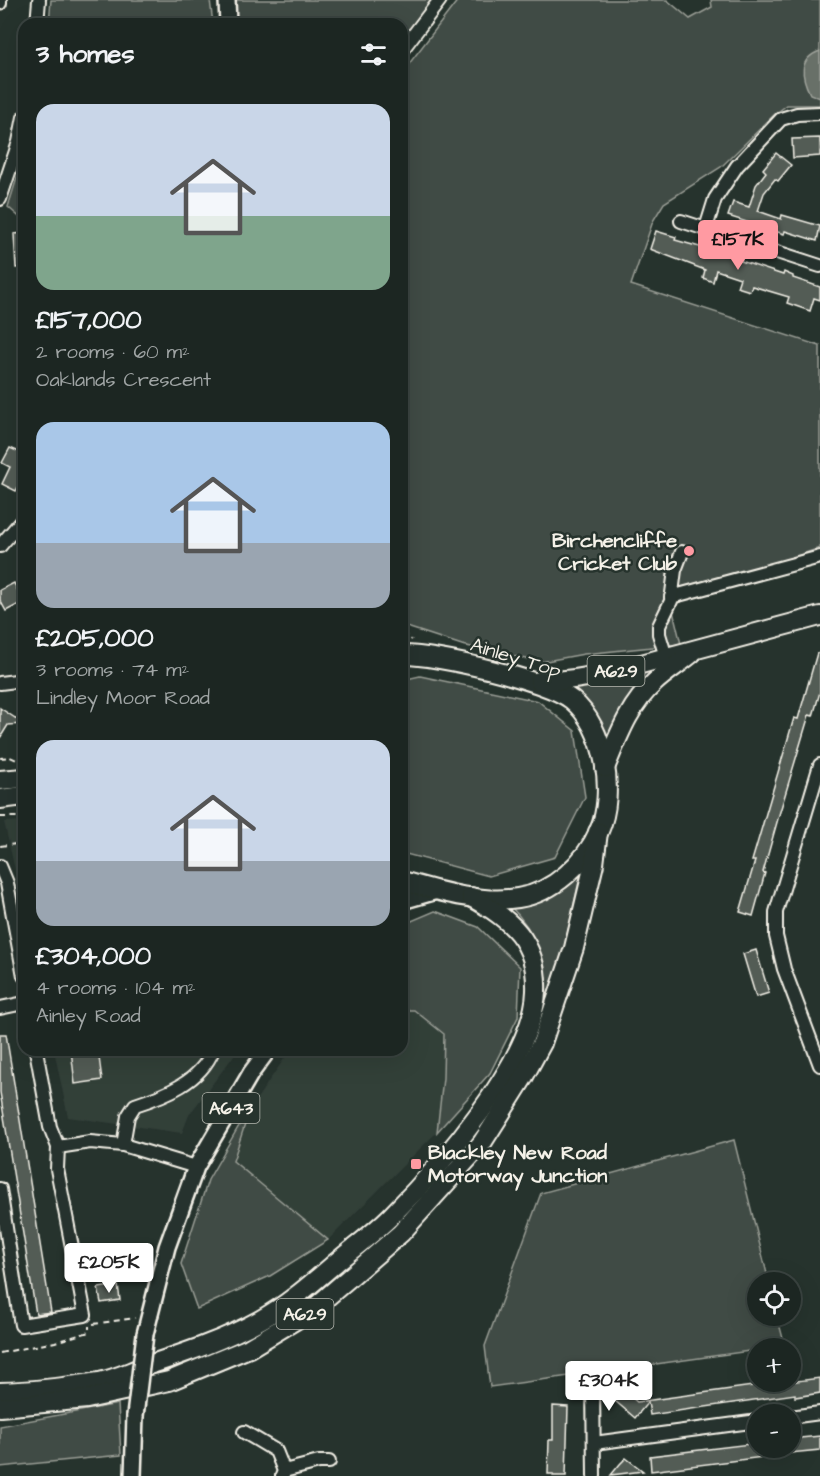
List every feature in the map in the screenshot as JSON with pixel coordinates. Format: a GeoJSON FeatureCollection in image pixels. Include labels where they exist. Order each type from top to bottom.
{"type":"FeatureCollection","features":[{"type":"Feature","properties":{"kind":"highway","name":"A629"},"geometry":{"type":"LineString","coordinates":[[528,681],[557,682],[582,679],[820,616]]}},
{"type":"Feature","properties":{"kind":"highway","name":"A629"},"geometry":{"type":"LineString","coordinates":[[605,768],[621,728],[640,698],[655,682],[701,647]]}},
{"type":"Feature","properties":{"kind":"highway","name":"Ainley Top"},"geometry":{"type":"LineString","coordinates":[[408,883],[471,897],[517,899],[537,894],[561,881],[582,857],[598,832],[606,798],[605,768],[596,732],[572,700],[550,688],[528,681],[455,661],[411,655]]}},
{"type":"Feature","properties":{"kind":"highway"},"geometry":{"type":"LineString","coordinates":[[0,774],[18,773]]}},
{"type":"Feature","properties":{"kind":"highway"},"geometry":{"type":"LineString","coordinates":[[0,780],[18,778]]}},
{"type":"Feature","properties":{"kind":"highway"},"geometry":{"type":"LineString","coordinates":[[0,799],[18,797]]}},
{"type":"Feature","properties":{"kind":"highway","name":"A629"},"geometry":{"type":"LineString","coordinates":[[0,1407],[87,1399],[169,1381],[249,1348],[312,1310],[401,1233],[482,1143],[542,1043],[574,948],[594,864],[598,832]]}},
{"type":"Feature","properties":{"kind":"highway","name":"A629"},"geometry":{"type":"LineString","coordinates":[[0,1392],[101,1381],[210,1344],[261,1320],[310,1284],[390,1217],[449,1152],[481,1111],[509,1066],[533,1015],[536,977],[530,953],[524,941],[517,929],[500,913],[471,897]]}},
{"type":"Feature","properties":{"kind":"main road"},"geometry":{"type":"LineString","coordinates":[[227,0],[228,18]]}},
{"type":"Feature","properties":{"kind":"main road"},"geometry":{"type":"LineString","coordinates":[[408,899],[437,891]]}},
{"type":"Feature","properties":{"kind":"main road","name":"A643"},"geometry":{"type":"LineString","coordinates":[[133,1476],[135,1416],[145,1334],[168,1247],[196,1167],[251,1072],[263,1056]]}},
{"type":"Feature","properties":{"kind":"street"},"geometry":{"type":"LineString","coordinates":[[38,18],[39,0]]}},
{"type":"Feature","properties":{"kind":"street"},"geometry":{"type":"LineString","coordinates":[[408,42],[440,0]]}},
{"type":"Feature","properties":{"kind":"street"},"geometry":{"type":"LineString","coordinates":[[706,228],[715,199],[736,166],[781,119],[797,114],[820,113]]}},
{"type":"Feature","properties":{"kind":"street"},"geometry":{"type":"LineString","coordinates":[[0,199],[18,145]]}},
{"type":"Feature","properties":{"kind":"street"},"geometry":{"type":"LineString","coordinates":[[681,221],[820,266]]}},
{"type":"Feature","properties":{"kind":"street"},"geometry":{"type":"LineString","coordinates":[[0,546],[18,525]]}},
{"type":"Feature","properties":{"kind":"street"},"geometry":{"type":"LineString","coordinates":[[666,657],[659,626],[672,597],[675,570],[682,552]]}},
{"type":"Feature","properties":{"kind":"street"},"geometry":{"type":"LineString","coordinates":[[672,597],[820,557]]}},
{"type":"Feature","properties":{"kind":"street"},"geometry":{"type":"LineString","coordinates":[[0,683],[18,681]]}},
{"type":"Feature","properties":{"kind":"street"},"geometry":{"type":"LineString","coordinates":[[819,774],[776,912],[776,936],[784,969],[817,1046],[820,1065]]}},
{"type":"Feature","properties":{"kind":"street"},"geometry":{"type":"LineString","coordinates":[[0,866],[7,883],[18,938]]}},
{"type":"Feature","properties":{"kind":"street"},"geometry":{"type":"LineString","coordinates":[[0,915],[14,913]]}},
{"type":"Feature","properties":{"kind":"street"},"geometry":{"type":"LineString","coordinates":[[0,1008],[18,1004]]}},
{"type":"Feature","properties":{"kind":"street"},"geometry":{"type":"LineString","coordinates":[[0,1189],[21,1325],[85,1315],[57,1169],[58,1147],[50,1127],[37,1056]]}},
{"type":"Feature","properties":{"kind":"street"},"geometry":{"type":"LineString","coordinates":[[123,1145],[128,1116],[135,1105],[162,1097],[189,1081],[211,1056]]}},
{"type":"Feature","properties":{"kind":"street"},"geometry":{"type":"LineString","coordinates":[[58,1147],[90,1142],[123,1145],[196,1167]]}},
{"type":"Feature","properties":{"kind":"street"},"geometry":{"type":"LineString","coordinates":[[0,1279],[14,1277]]}},
{"type":"Feature","properties":{"kind":"street"},"geometry":{"type":"LineString","coordinates":[[593,1382],[594,1476]]}},
{"type":"Feature","properties":{"kind":"street"},"geometry":{"type":"LineString","coordinates":[[801,1416],[820,1413]]}},
{"type":"Feature","properties":{"kind":"street"},"geometry":{"type":"LineString","coordinates":[[594,1443],[747,1422]]}},
{"type":"Feature","properties":{"kind":"street"},"geometry":{"type":"LineString","coordinates":[[244,1432],[276,1451],[283,1474],[319,1462],[329,1462]]}},
{"type":"Feature","properties":{"kind":"path"},"geometry":{"type":"LineString","coordinates":[[0,758],[10,757],[18,760]]}},
{"type":"Feature","properties":{"kind":"path"},"geometry":{"type":"LineString","coordinates":[[0,817],[18,817]]}},
{"type":"Feature","properties":{"kind":"path"},"geometry":{"type":"LineString","coordinates":[[0,846],[18,844]]}},
{"type":"Feature","properties":{"kind":"path"},"geometry":{"type":"LineString","coordinates":[[0,1353],[55,1342],[89,1332],[88,1325],[150,1316]]}},
{"type":"Feature","properties":{"kind":"shaded area"},"geometry":{"type":"Polygon","coordinates":[[[51,0],[210,0],[212,18],[50,18],[51,0]]]}},
{"type":"Feature","properties":{"kind":"shaded area"},"geometry":{"type":"Polygon","coordinates":[[[232,0],[436,0],[408,35],[408,18],[234,18],[232,0]]]}},
{"type":"Feature","properties":{"kind":"shaded area"},"geometry":{"type":"Polygon","coordinates":[[[458,0],[667,0],[690,19],[712,7],[711,0],[820,0],[820,105],[787,105],[721,167],[664,203],[653,221],[631,285],[820,346],[820,548],[670,599],[681,644],[584,654],[541,662],[462,645],[408,627],[408,65],[458,0]]]}},
{"type":"Feature","properties":{"kind":"shaded area"},"geometry":{"type":"Polygon","coordinates":[[[820,51],[820,98],[810,94],[803,69],[808,59],[820,51]]]}},
{"type":"Feature","properties":{"kind":"shaded area"},"geometry":{"type":"Polygon","coordinates":[[[18,174],[18,216],[8,207],[18,174]]]}},
{"type":"Feature","properties":{"kind":"shaded area"},"geometry":{"type":"Polygon","coordinates":[[[660,665],[644,680],[632,696],[612,732],[604,735],[565,689],[660,665]]]}},
{"type":"Feature","properties":{"kind":"shaded area"},"geometry":{"type":"Polygon","coordinates":[[[420,676],[538,701],[575,731],[585,797],[555,857],[489,876],[408,855],[408,679],[420,676]]]}},
{"type":"Feature","properties":{"kind":"shaded area"},"geometry":{"type":"Polygon","coordinates":[[[18,821],[18,883],[4,822],[18,821]]]}},
{"type":"Feature","properties":{"kind":"shaded area"},"geometry":{"type":"Polygon","coordinates":[[[582,868],[560,966],[548,1006],[544,1002],[541,961],[534,938],[509,905],[582,868]]]}},
{"type":"Feature","properties":{"kind":"shaded area"},"geometry":{"type":"Polygon","coordinates":[[[435,911],[478,927],[520,967],[518,1017],[490,1073],[437,1132],[443,1078],[444,1034],[414,1010],[408,1010],[408,922],[435,911]]]}},
{"type":"Feature","properties":{"kind":"shaded area"},"geometry":{"type":"Polygon","coordinates":[[[408,1010],[414,1010],[444,1033],[443,1078],[437,1132],[328,1240],[233,1161],[254,1103],[286,1056],[408,1056],[408,1010]]]}},
{"type":"Feature","properties":{"kind":"shaded area"},"geometry":{"type":"Polygon","coordinates":[[[55,1056],[233,1056],[189,1115],[182,1133],[68,1117],[55,1056]]]}},
{"type":"Feature","properties":{"kind":"shaded area"},"geometry":{"type":"Polygon","coordinates":[[[252,1103],[233,1161],[328,1240],[270,1276],[197,1309],[181,1264],[208,1180],[252,1103]]]}},
{"type":"Feature","properties":{"kind":"shaded area"},"geometry":{"type":"Polygon","coordinates":[[[734,1140],[767,1272],[747,1272],[747,1326],[780,1326],[783,1338],[747,1338],[747,1351],[490,1387],[485,1346],[541,1193],[734,1140]]]}},
{"type":"Feature","properties":{"kind":"shaded area"},"geometry":{"type":"Polygon","coordinates":[[[118,1404],[121,1455],[0,1467],[0,1426],[118,1404]]]}},
{"type":"Feature","properties":{"kind":"building"},"geometry":{"type":"Polygon","coordinates":[[[820,138],[820,156],[793,158],[792,139],[820,138]]]}},
{"type":"Feature","properties":{"kind":"building"},"geometry":{"type":"Polygon","coordinates":[[[776,153],[791,165],[764,193],[758,211],[781,219],[782,215],[820,226],[817,241],[785,231],[784,234],[728,216],[733,202],[749,207],[756,185],[766,172],[763,169],[776,153]]]}},
{"type":"Feature","properties":{"kind":"building"},"geometry":{"type":"Polygon","coordinates":[[[656,231],[676,237],[675,240],[742,259],[741,261],[783,275],[784,272],[793,278],[820,287],[820,300],[814,298],[810,311],[787,303],[789,297],[752,286],[750,291],[737,287],[740,278],[716,270],[713,282],[703,278],[705,270],[650,249],[656,231]]]}},
{"type":"Feature","properties":{"kind":"building"},"geometry":{"type":"Polygon","coordinates":[[[14,234],[18,234],[18,268],[16,268],[14,234]]]}},
{"type":"Feature","properties":{"kind":"building"},"geometry":{"type":"Polygon","coordinates":[[[10,448],[18,451],[16,491],[2,484],[10,467],[2,463],[10,448]]]}},
{"type":"Feature","properties":{"kind":"building"},"geometry":{"type":"Polygon","coordinates":[[[14,583],[18,591],[18,605],[6,611],[0,600],[0,590],[14,583]]]}},
{"type":"Feature","properties":{"kind":"building"},"geometry":{"type":"Polygon","coordinates":[[[817,653],[820,653],[820,692],[813,716],[809,715],[779,815],[753,916],[740,912],[755,861],[752,861],[794,718],[798,719],[817,653]]]}},
{"type":"Feature","properties":{"kind":"building"},"geometry":{"type":"Polygon","coordinates":[[[0,708],[18,720],[18,724],[8,725],[0,738],[0,708]]]}},
{"type":"Feature","properties":{"kind":"building"},"geometry":{"type":"Polygon","coordinates":[[[756,950],[769,993],[756,997],[743,954],[756,950]]]}},
{"type":"Feature","properties":{"kind":"building"},"geometry":{"type":"Polygon","coordinates":[[[0,1034],[6,1034],[51,1312],[36,1314],[0,1092],[0,1034]]]}},
{"type":"Feature","properties":{"kind":"building"},"geometry":{"type":"Polygon","coordinates":[[[72,1056],[99,1056],[102,1080],[75,1084],[72,1056]]]}},
{"type":"Feature","properties":{"kind":"building"},"geometry":{"type":"Polygon","coordinates":[[[118,1285],[120,1300],[101,1303],[98,1288],[118,1285]]]}},
{"type":"Feature","properties":{"kind":"building"},"geometry":{"type":"Polygon","coordinates":[[[820,1378],[820,1393],[795,1397],[795,1394],[650,1415],[648,1402],[635,1418],[614,1400],[623,1390],[637,1402],[747,1387],[747,1392],[801,1392],[801,1380],[820,1378]]]}},
{"type":"Feature","properties":{"kind":"building"},"geometry":{"type":"Polygon","coordinates":[[[553,1406],[568,1407],[566,1476],[548,1474],[549,1440],[553,1440],[553,1406]]]}},
{"type":"Feature","properties":{"kind":"building"},"geometry":{"type":"Polygon","coordinates":[[[820,1436],[820,1450],[801,1452],[801,1438],[820,1436]]]}},
{"type":"Feature","properties":{"kind":"building"},"geometry":{"type":"Polygon","coordinates":[[[747,1444],[747,1458],[755,1458],[651,1471],[650,1456],[747,1444]]]}},
{"type":"Feature","properties":{"kind":"building"},"geometry":{"type":"Polygon","coordinates":[[[626,1458],[643,1471],[611,1475],[620,1464],[626,1458]]]}},
{"type":"Feature","properties":{"kind":"place","name":"Birchencliffe Cricket Club"},"geometry":{"type":"Point","coordinates":[689,551]}},
{"type":"Feature","properties":{"kind":"place","name":"Blackley New Road Motorway Junction"},"geometry":{"type":"Point","coordinates":[416,1164]}}]}
